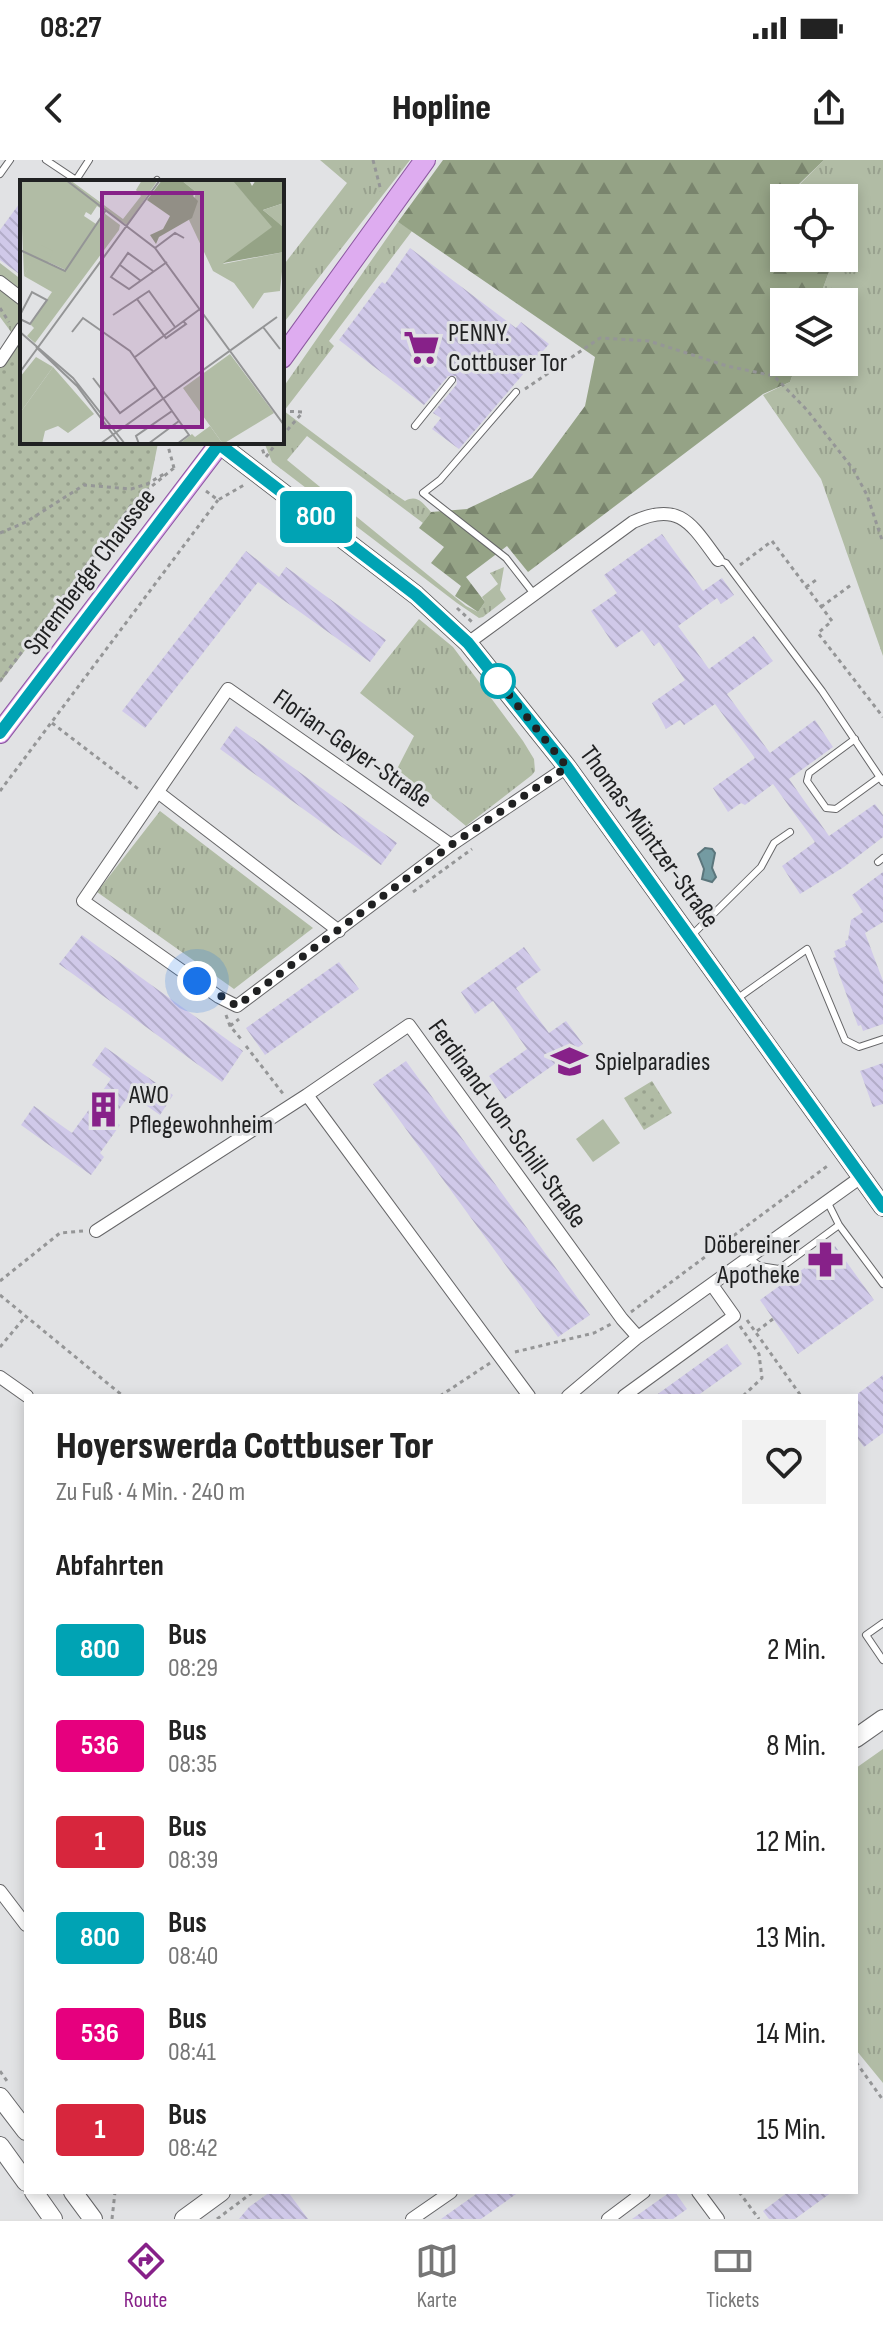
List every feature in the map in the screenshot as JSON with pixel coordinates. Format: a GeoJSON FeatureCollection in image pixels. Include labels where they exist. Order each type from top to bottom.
{"type":"FeatureCollection","features":[{"type":"Feature","properties":{"kind":"main road"},"geometry":{"type":"LineString","coordinates":[[284,355],[425,160]]}},
{"type":"Feature","properties":{"kind":"main road","name":"Spremberger Chaussee"},"geometry":{"type":"LineString","coordinates":[[0,733],[218,444]]}},
{"type":"Feature","properties":{"kind":"street"},"geometry":{"type":"LineString","coordinates":[[0,282],[20,297]]}},
{"type":"Feature","properties":{"kind":"street"},"geometry":{"type":"LineString","coordinates":[[0,361],[20,331]]}},
{"type":"Feature","properties":{"kind":"street","name":"Thomas-Müntzer-Straße"},"geometry":{"type":"LineString","coordinates":[[221,444],[260,464],[416,595],[468,643],[567,767],[883,1207]]}},
{"type":"Feature","properties":{"kind":"street"},"geometry":{"type":"LineString","coordinates":[[468,643],[645,516],[683,516],[718,560]]}},
{"type":"Feature","properties":{"kind":"street","name":"Florian-Geyer-Straße"},"geometry":{"type":"LineString","coordinates":[[156,797],[228,689],[451,845]]}},
{"type":"Feature","properties":{"kind":"street"},"geometry":{"type":"LineString","coordinates":[[339,931],[156,797],[83,901],[219,997],[237,1006],[339,931],[451,845],[567,767]]}},
{"type":"Feature","properties":{"kind":"street","name":"Ferdinand-von-Schill-Straße"},"geometry":{"type":"LineString","coordinates":[[307,1095],[409,1025],[638,1337]]}},
{"type":"Feature","properties":{"kind":"street"},"geometry":{"type":"LineString","coordinates":[[96,1231],[307,1095],[527,1394]]}},
{"type":"Feature","properties":{"kind":"street"},"geometry":{"type":"LineString","coordinates":[[570,1394],[638,1337],[861,1177]]}},
{"type":"Feature","properties":{"kind":"street"},"geometry":{"type":"LineString","coordinates":[[627,1394],[734,1316],[712,1285]]}},
{"type":"Feature","properties":{"kind":"street"},"geometry":{"type":"LineString","coordinates":[[0,1377],[24,1394]]}},
{"type":"Feature","properties":{"kind":"street"},"geometry":{"type":"LineString","coordinates":[[858,1737],[883,1719]]}},
{"type":"Feature","properties":{"kind":"street"},"geometry":{"type":"LineString","coordinates":[[0,1891],[24,1922]]}},
{"type":"Feature","properties":{"kind":"street"},"geometry":{"type":"LineString","coordinates":[[0,2097],[24,2128]]}},
{"type":"Feature","properties":{"kind":"street"},"geometry":{"type":"LineString","coordinates":[[0,2146],[24,2179]]}},
{"type":"Feature","properties":{"kind":"street"},"geometry":{"type":"LineString","coordinates":[[35,2194],[53,2219]]}},
{"type":"Feature","properties":{"kind":"street"},"geometry":{"type":"LineString","coordinates":[[74,2194],[93,2219]]}},
{"type":"Feature","properties":{"kind":"street"},"geometry":{"type":"LineString","coordinates":[[184,2219],[218,2194]]}},
{"type":"Feature","properties":{"kind":"street"},"geometry":{"type":"LineString","coordinates":[[412,2219],[448,2194]]}},
{"type":"Feature","properties":{"kind":"street"},"geometry":{"type":"LineString","coordinates":[[608,2219],[641,2194]]}},
{"type":"Feature","properties":{"kind":"street"},"geometry":{"type":"LineString","coordinates":[[699,2194],[718,2219]]}},
{"type":"Feature","properties":{"kind":"lane"},"geometry":{"type":"LineString","coordinates":[[0,174],[10,160]]}},
{"type":"Feature","properties":{"kind":"lane"},"geometry":{"type":"LineString","coordinates":[[46,160],[76,180]]}},
{"type":"Feature","properties":{"kind":"lane"},"geometry":{"type":"LineString","coordinates":[[78,180],[89,160]]}},
{"type":"Feature","properties":{"kind":"lane"},"geometry":{"type":"LineString","coordinates":[[415,426],[452,380]]}},
{"type":"Feature","properties":{"kind":"lane"},"geometry":{"type":"LineString","coordinates":[[516,392],[440,480],[423,493],[506,558],[534,594]]}},
{"type":"Feature","properties":{"kind":"lane"},"geometry":{"type":"LineString","coordinates":[[718,560],[726,563],[822,691],[855,739],[882,780],[836,809],[826,808],[807,781],[809,773],[855,739]]}},
{"type":"Feature","properties":{"kind":"lane"},"geometry":{"type":"LineString","coordinates":[[690,938],[761,867],[774,843],[790,832]]}},
{"type":"Feature","properties":{"kind":"lane"},"geometry":{"type":"LineString","coordinates":[[735,1000],[807,949],[845,1040],[859,1047],[883,1039]]}},
{"type":"Feature","properties":{"kind":"lane"},"geometry":{"type":"LineString","coordinates":[[827,1201],[839,1225],[883,1284]]}},
{"type":"Feature","properties":{"kind":"lane"},"geometry":{"type":"LineString","coordinates":[[748,1258],[760,1266],[779,1269],[839,1225]]}},
{"type":"Feature","properties":{"kind":"lane"},"geometry":{"type":"LineString","coordinates":[[883,1623],[866,1635],[883,1660]]}},
{"type":"Feature","properties":{"kind":"path"},"geometry":{"type":"LineString","coordinates":[[373,160],[386,213]]}},
{"type":"Feature","properties":{"kind":"path"},"geometry":{"type":"LineString","coordinates":[[516,392],[531,387],[556,365],[600,338],[649,341],[727,366],[774,376],[807,410],[853,469],[867,495],[883,543]]}},
{"type":"Feature","properties":{"kind":"path"},"geometry":{"type":"LineString","coordinates":[[284,411],[303,412],[284,434]]}},
{"type":"Feature","properties":{"kind":"path"},"geometry":{"type":"LineString","coordinates":[[168,444],[174,468],[218,500]]}},
{"type":"Feature","properties":{"kind":"path"},"geometry":{"type":"LineString","coordinates":[[260,444],[260,464]]}},
{"type":"Feature","properties":{"kind":"path"},"geometry":{"type":"LineString","coordinates":[[0,791],[218,500],[243,486],[275,444]]}},
{"type":"Feature","properties":{"kind":"path"},"geometry":{"type":"LineString","coordinates":[[0,533],[26,522],[84,485],[131,489],[147,484],[174,468]]}},
{"type":"Feature","properties":{"kind":"path"},"geometry":{"type":"LineString","coordinates":[[0,681],[136,499],[174,468]]}},
{"type":"Feature","properties":{"kind":"path"},"geometry":{"type":"LineString","coordinates":[[732,571],[772,541],[832,621],[818,633],[883,717]]}},
{"type":"Feature","properties":{"kind":"path"},"geometry":{"type":"LineString","coordinates":[[806,587],[816,580]]}},
{"type":"Feature","properties":{"kind":"path"},"geometry":{"type":"LineString","coordinates":[[821,607],[851,585]]}},
{"type":"Feature","properties":{"kind":"path"},"geometry":{"type":"LineString","coordinates":[[51,722],[156,797]]}},
{"type":"Feature","properties":{"kind":"path"},"geometry":{"type":"LineString","coordinates":[[413,892],[474,847]]}},
{"type":"Feature","properties":{"kind":"path"},"geometry":{"type":"LineString","coordinates":[[219,997],[230,1026],[241,1039]]}},
{"type":"Feature","properties":{"kind":"path"},"geometry":{"type":"LineString","coordinates":[[230,1026],[242,1017]]}},
{"type":"Feature","properties":{"kind":"path"},"geometry":{"type":"LineString","coordinates":[[246,1046],[291,1104]]}},
{"type":"Feature","properties":{"kind":"path"},"geometry":{"type":"LineString","coordinates":[[443,1394],[499,1357],[594,1333],[622,1319],[832,1162]]}},
{"type":"Feature","properties":{"kind":"path"},"geometry":{"type":"LineString","coordinates":[[0,1281],[60,1233],[96,1231]]}},
{"type":"Feature","properties":{"kind":"path"},"geometry":{"type":"LineString","coordinates":[[0,1295],[121,1394]]}},
{"type":"Feature","properties":{"kind":"path"},"geometry":{"type":"LineString","coordinates":[[745,1394],[762,1378],[759,1354],[734,1316],[742,1314],[800,1394]]}},
{"type":"Feature","properties":{"kind":"path"},"geometry":{"type":"LineString","coordinates":[[0,1347],[25,1317]]}},
{"type":"Feature","properties":{"kind":"path"},"geometry":{"type":"LineString","coordinates":[[757,1331],[773,1319]]}},
{"type":"Feature","properties":{"kind":"path"},"geometry":{"type":"LineString","coordinates":[[858,2065],[883,2100]]}},
{"type":"Feature","properties":{"kind":"path"},"geometry":{"type":"LineString","coordinates":[[112,2219],[115,2194]]}},
{"type":"Feature","properties":{"kind":"path"},"geometry":{"type":"LineString","coordinates":[[217,2219],[250,2194]]}},
{"type":"Feature","properties":{"kind":"path"},"geometry":{"type":"LineString","coordinates":[[740,2194],[759,2219]]}},
{"type":"Feature","properties":{"kind":"green space"},"geometry":{"type":"Polygon","coordinates":[[[320,160],[410,160],[284,322],[284,264],[347,183],[320,160]]]}},
{"type":"Feature","properties":{"kind":"green space"},"geometry":{"type":"Polygon","coordinates":[[[443,160],[824,160],[799,184],[770,184],[770,272],[829,272],[823,288],[770,288],[770,376],[792,376],[790,382],[763,394],[528,572],[507,546],[466,577],[485,602],[478,612],[455,596],[461,586],[431,563],[444,547],[419,528],[431,512],[467,509],[532,478],[585,406],[595,357],[398,222],[443,160]]]}},
{"type":"Feature","properties":{"kind":"green space"},"geometry":{"type":"Polygon","coordinates":[[[824,160],[883,160],[883,656],[821,479],[763,395],[790,382],[792,376],[858,376],[858,288],[823,288],[829,272],[858,272],[858,184],[800,184],[824,160]]]}},
{"type":"Feature","properties":{"kind":"green space"},"geometry":{"type":"Polygon","coordinates":[[[398,222],[412,231],[329,341],[334,346],[284,411],[284,386],[398,222]]]}},
{"type":"Feature","properties":{"kind":"green space"},"geometry":{"type":"Polygon","coordinates":[[[0,263],[20,278],[20,296],[0,281],[0,263]]]}},
{"type":"Feature","properties":{"kind":"green space"},"geometry":{"type":"Polygon","coordinates":[[[0,284],[20,299],[20,328],[14,336],[0,317],[0,284]]]}},
{"type":"Feature","properties":{"kind":"green space"},"geometry":{"type":"Polygon","coordinates":[[[17,338],[20,340],[20,444],[158,444],[149,488],[0,683],[0,365],[17,338]]]}},
{"type":"Feature","properties":{"kind":"green space"},"geometry":{"type":"Polygon","coordinates":[[[284,411],[396,495],[405,501],[413,498],[420,500],[431,512],[423,523],[307,436],[287,460],[466,606],[478,612],[485,602],[482,597],[498,584],[490,573],[504,567],[500,590],[506,599],[479,618],[272,462],[265,444],[284,444],[284,411]]]}},
{"type":"Feature","properties":{"kind":"green space"},"geometry":{"type":"Polygon","coordinates":[[[419,619],[453,647],[534,759],[535,771],[532,775],[466,826],[397,769],[414,736],[360,693],[419,619]]]}},
{"type":"Feature","properties":{"kind":"green space"},"geometry":{"type":"Polygon","coordinates":[[[160,811],[313,928],[234,989],[97,892],[160,811]]]}},
{"type":"Feature","properties":{"kind":"green space"},"geometry":{"type":"Polygon","coordinates":[[[652,1081],[672,1113],[644,1130],[624,1098],[652,1081]]]}},
{"type":"Feature","properties":{"kind":"green space"},"geometry":{"type":"Polygon","coordinates":[[[603,1119],[620,1143],[593,1162],[576,1139],[603,1119]]]}},
{"type":"Feature","properties":{"kind":"green space"},"geometry":{"type":"Polygon","coordinates":[[[883,1749],[883,2083],[858,2052],[858,1767],[883,1749]]]}},
{"type":"Feature","properties":{"kind":"water"},"geometry":{"type":"Polygon","coordinates":[[[705,848],[715,853],[712,868],[716,877],[712,882],[702,879],[704,869],[698,854],[705,848]]]}},
{"type":"Feature","properties":{"kind":"building"},"geometry":{"type":"Polygon","coordinates":[[[20,203],[20,275],[0,260],[0,230],[20,203]]]}},
{"type":"Feature","properties":{"kind":"building"},"geometry":{"type":"Polygon","coordinates":[[[410,248],[516,328],[521,322],[549,344],[459,449],[432,429],[441,418],[433,413],[457,384],[456,376],[448,376],[424,405],[339,340],[410,248]]]}},
{"type":"Feature","properties":{"kind":"building"},"geometry":{"type":"Polygon","coordinates":[[[662,534],[703,591],[722,578],[734,595],[721,604],[717,598],[678,626],[709,669],[754,636],[773,661],[727,694],[770,753],[815,720],[833,747],[789,779],[829,836],[875,804],[883,815],[883,837],[844,867],[800,894],[782,866],[815,842],[773,784],[745,805],[741,803],[728,812],[713,788],[755,758],[715,704],[684,725],[680,720],[666,729],[652,703],[685,680],[659,642],[654,646],[642,630],[616,648],[591,611],[617,593],[604,575],[662,534]]]}},
{"type":"Feature","properties":{"kind":"building"},"geometry":{"type":"Polygon","coordinates":[[[246,551],[279,577],[286,567],[386,640],[370,662],[258,582],[145,728],[122,711],[246,551]]]}},
{"type":"Feature","properties":{"kind":"building"},"geometry":{"type":"Polygon","coordinates":[[[236,726],[397,843],[381,865],[220,749],[236,726]]]}},
{"type":"Feature","properties":{"kind":"building"},"geometry":{"type":"Polygon","coordinates":[[[883,872],[883,922],[865,933],[883,981],[883,1024],[863,1031],[861,1025],[858,1026],[833,958],[836,957],[834,951],[846,946],[851,920],[863,912],[852,895],[883,872]]]}},
{"type":"Feature","properties":{"kind":"building"},"geometry":{"type":"Polygon","coordinates":[[[82,935],[243,1051],[222,1082],[59,964],[82,935]]]}},
{"type":"Feature","properties":{"kind":"building"},"geometry":{"type":"Polygon","coordinates":[[[524,947],[541,970],[516,988],[549,1033],[566,1021],[583,1044],[505,1099],[489,1076],[527,1049],[493,1001],[475,1014],[461,992],[524,947]]]}},
{"type":"Feature","properties":{"kind":"building"},"geometry":{"type":"Polygon","coordinates":[[[339,962],[359,989],[265,1055],[246,1028],[339,962]]]}},
{"type":"Feature","properties":{"kind":"building","name":"AWO Pflegewohnheim"},"geometry":{"type":"Polygon","coordinates":[[[105,1047],[173,1095],[160,1115],[130,1094],[112,1119],[120,1125],[100,1153],[104,1157],[91,1175],[21,1125],[34,1106],[72,1133],[111,1079],[92,1065],[105,1047]]]}},
{"type":"Feature","properties":{"kind":"building"},"geometry":{"type":"Polygon","coordinates":[[[406,1061],[590,1315],[558,1337],[373,1084],[406,1061]]]}},
{"type":"Feature","properties":{"kind":"building"},"geometry":{"type":"Polygon","coordinates":[[[883,1063],[883,1104],[873,1107],[860,1071],[883,1063]]]}},
{"type":"Feature","properties":{"kind":"building"},"geometry":{"type":"Polygon","coordinates":[[[835,1246],[874,1300],[798,1354],[760,1300],[835,1246]]]}},
{"type":"Feature","properties":{"kind":"building"},"geometry":{"type":"Polygon","coordinates":[[[727,1344],[742,1364],[700,1394],[658,1394],[727,1344]]]}},
{"type":"Feature","properties":{"kind":"building"},"geometry":{"type":"Polygon","coordinates":[[[883,1375],[883,1433],[864,1447],[858,1439],[857,1394],[883,1375]]]}},
{"type":"Feature","properties":{"kind":"building"},"geometry":{"type":"Polygon","coordinates":[[[267,2194],[289,2194],[308,2219],[239,2219],[267,2194]]]}},
{"type":"Feature","properties":{"kind":"building"},"geometry":{"type":"Polygon","coordinates":[[[476,2194],[516,2194],[481,2219],[441,2219],[476,2194]]]}},
{"type":"Feature","properties":{"kind":"building"},"geometry":{"type":"Polygon","coordinates":[[[667,2194],[676,2194],[687,2209],[673,2219],[632,2219],[667,2194]]]}},
{"type":"Feature","properties":{"kind":"building"},"geometry":{"type":"Polygon","coordinates":[[[785,2194],[829,2194],[795,2219],[769,2219],[763,2211],[785,2194]]]}},
{"type":"Feature","properties":{"kind":"bus line","name":"800"},"geometry":{"type":"LineString","coordinates":[[0,733],[219,444],[341,535],[416,595],[468,643],[567,767],[883,1207]]}},
{"type":"Feature","properties":{"kind":"place","name":"PENNY. Cottbuser Tor"},"geometry":{"type":"Point","coordinates":[422,348]}},
{"type":"Feature","properties":{"kind":"place","name":"Spielparadies"},"geometry":{"type":"Point","coordinates":[569,1062]}},
{"type":"Feature","properties":{"kind":"place","name":"AWO Pflegewohnheim"},"geometry":{"type":"Point","coordinates":[103,1110]}},
{"type":"Feature","properties":{"kind":"place","name":"Döbereiner Apotheke"},"geometry":{"type":"Point","coordinates":[826,1260]}},
{"type":"Feature","properties":{"kind":"route"},"geometry":{"type":"LineString","coordinates":[[197,981],[237,1006],[451,845],[567,767],[498,681]]}}]}
